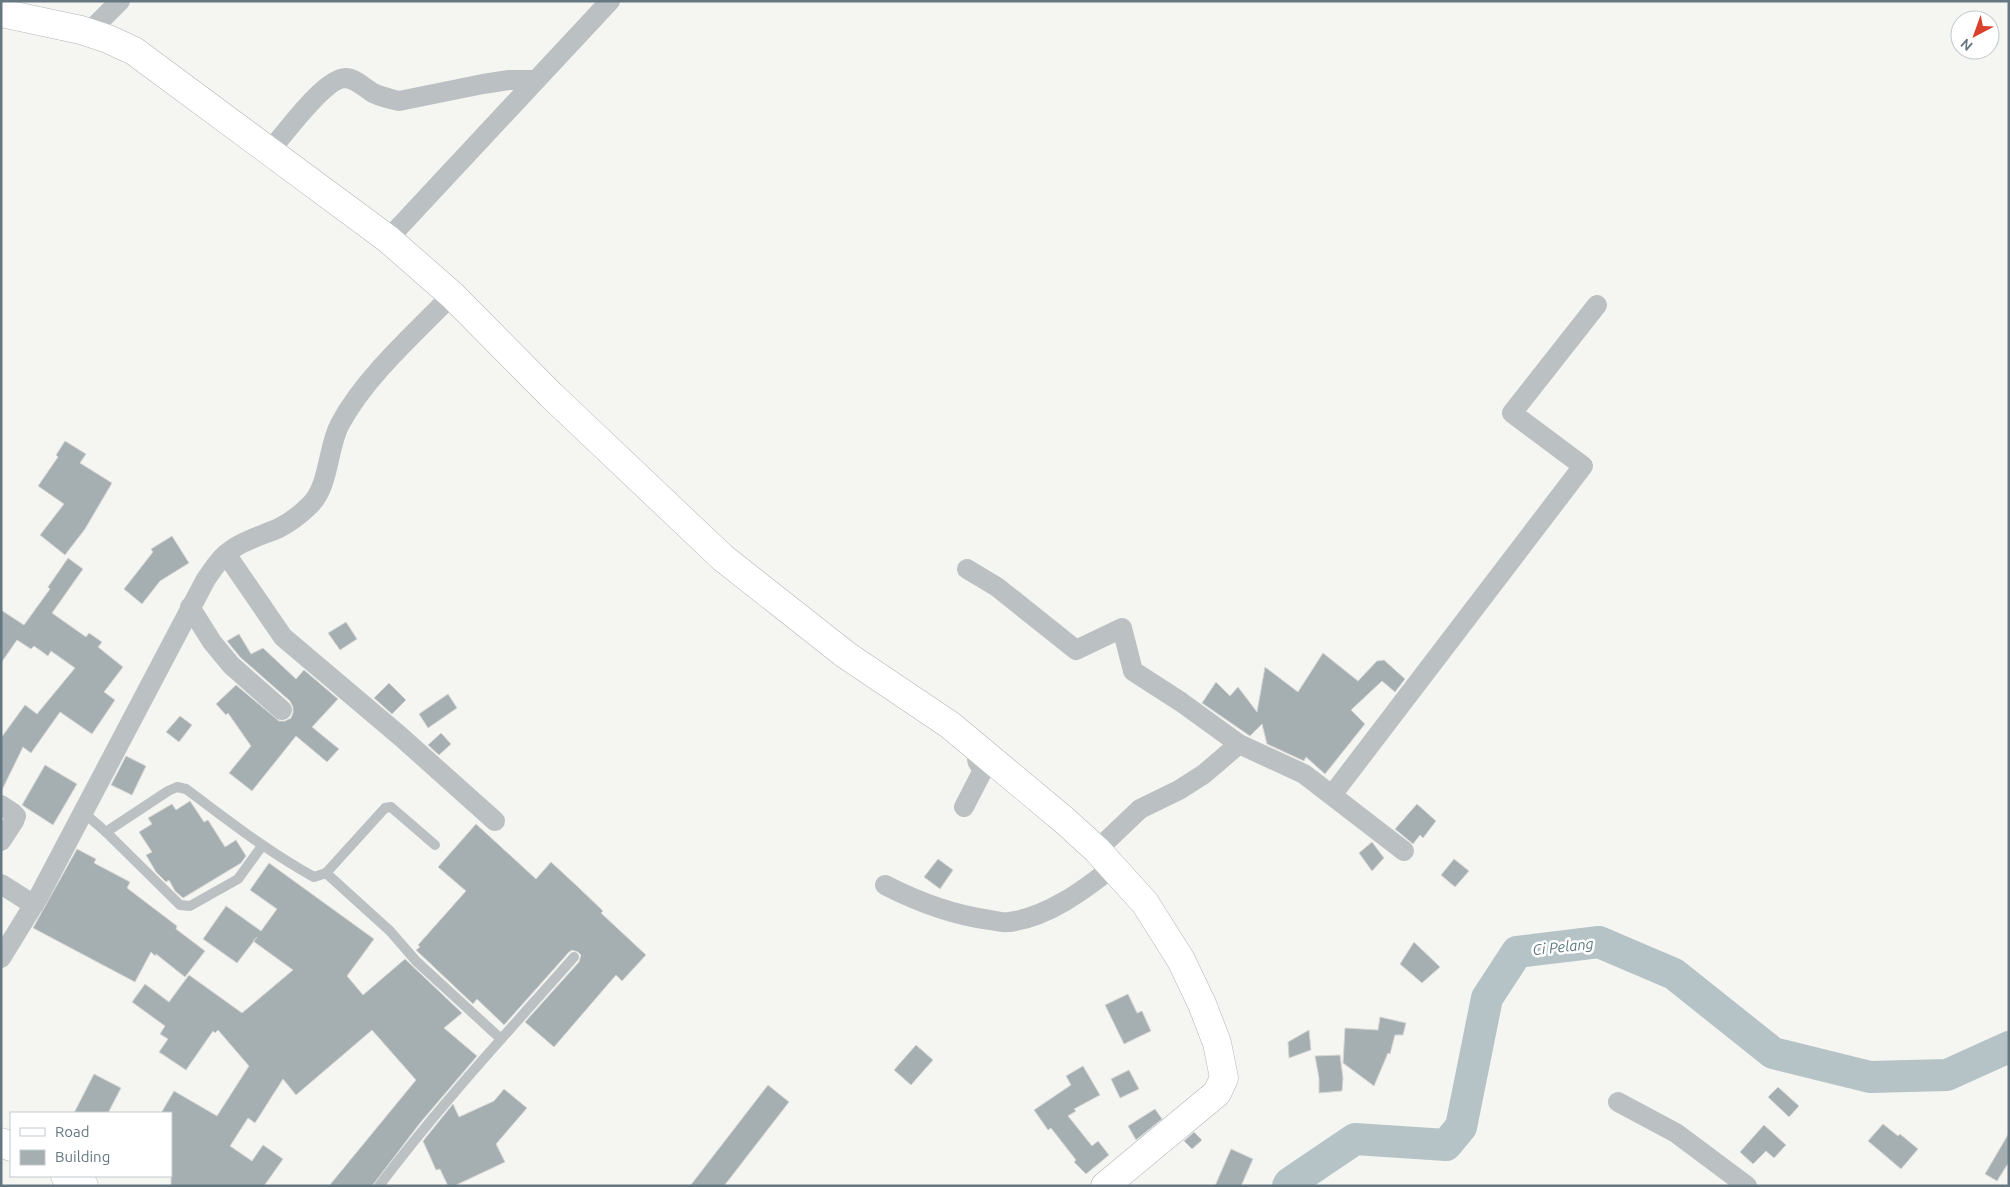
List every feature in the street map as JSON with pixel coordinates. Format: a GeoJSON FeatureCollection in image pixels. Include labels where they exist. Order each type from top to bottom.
{"type":"FeatureCollection","features":[{"type":"Feature","properties":{"kind":"street"},"geometry":{"type":"LineString","coordinates":[[89,32],[120,1]]}},
{"type":"Feature","properties":{"kind":"street"},"geometry":{"type":"LineString","coordinates":[[388,239],[610,1]]}},
{"type":"Feature","properties":{"kind":"street"},"geometry":{"type":"LineString","coordinates":[[1,13],[89,32],[134,51],[388,239],[452,294],[551,395],[723,558],[846,655],[950,725],[1064,820],[1105,858],[1145,904],[1181,960],[1202,1004],[1217,1043],[1224,1078],[1218,1093],[1105,1186]]}},
{"type":"Feature","properties":{"kind":"street"},"geometry":{"type":"LineString","coordinates":[[269,152],[324,88],[339,79],[347,78],[356,81],[374,93],[399,101],[482,84],[509,80],[535,80]]}},
{"type":"Feature","properties":{"kind":"street"},"geometry":{"type":"LineString","coordinates":[[1,958],[34,905],[206,579],[226,554],[255,536],[280,527],[310,505],[318,495],[325,476],[334,437],[353,402],[452,294]]}},
{"type":"Feature","properties":{"kind":"street"},"geometry":{"type":"LineString","coordinates":[[1332,796],[1583,466],[1512,413],[1597,305]]}},
{"type":"Feature","properties":{"kind":"street"},"geometry":{"type":"LineString","coordinates":[[226,554],[283,637],[400,736],[494,821]]}},
{"type":"Feature","properties":{"kind":"street"},"geometry":{"type":"LineString","coordinates":[[968,569],[997,587],[1076,650],[1122,628],[1133,671],[1181,702],[1239,744],[1304,774],[1404,851]]}},
{"type":"Feature","properties":{"kind":"street"},"geometry":{"type":"LineString","coordinates":[[190,608],[212,642],[231,665],[282,710]]}},
{"type":"Feature","properties":{"kind":"street"},"geometry":{"type":"LineString","coordinates":[[885,885],[908,897],[970,918],[1007,923],[1029,918],[1062,902],[1092,883],[1105,858],[1140,809],[1179,790],[1204,774],[1239,744]]}},
{"type":"Feature","properties":{"kind":"street"},"geometry":{"type":"LineString","coordinates":[[964,807],[983,769],[977,765],[976,760],[979,749]]}},
{"type":"Feature","properties":{"kind":"street"},"geometry":{"type":"LineString","coordinates":[[1,805],[14,812],[16,816],[1,841]]}},
{"type":"Feature","properties":{"kind":"street"},"geometry":{"type":"LineString","coordinates":[[1,884],[34,905]]}},
{"type":"Feature","properties":{"kind":"street"},"geometry":{"type":"LineString","coordinates":[[1618,1102],[1676,1133],[1747,1186]]}},
{"type":"Feature","properties":{"kind":"street"},"geometry":{"type":"LineString","coordinates":[[67,1177],[84,1186]]}},
{"type":"Feature","properties":{"kind":"lane"},"geometry":{"type":"LineString","coordinates":[[106,832],[168,791],[177,788],[186,789],[262,846],[314,877],[326,873],[385,808],[391,807],[434,845]]}},
{"type":"Feature","properties":{"kind":"lane"},"geometry":{"type":"LineString","coordinates":[[83,812],[180,905],[190,906],[238,879],[262,846]]}},
{"type":"Feature","properties":{"kind":"lane"},"geometry":{"type":"LineString","coordinates":[[326,873],[390,931],[424,968],[501,1039]]}},
{"type":"Feature","properties":{"kind":"lane"},"geometry":{"type":"LineString","coordinates":[[379,1186],[399,1159],[501,1039],[574,957]]}},
{"type":"Feature","properties":{"kind":"building"},"geometry":{"type":"Polygon","coordinates":[[[65,441],[86,454],[80,463],[112,483],[85,529],[65,555],[40,535],[64,504],[38,486],[58,457],[56,455],[65,441]]]}},
{"type":"Feature","properties":{"kind":"building"},"geometry":{"type":"Polygon","coordinates":[[[172,536],[189,563],[160,581],[142,604],[124,589],[153,552],[151,549],[172,536]]]}},
{"type":"Feature","properties":{"kind":"building"},"geometry":{"type":"Polygon","coordinates":[[[68,558],[83,569],[52,613],[86,637],[89,633],[102,642],[98,647],[123,667],[104,692],[115,700],[92,734],[60,712],[31,753],[23,747],[1,792],[1,738],[25,705],[37,714],[75,668],[51,651],[48,656],[34,646],[31,649],[17,640],[1,663],[1,610],[24,625],[50,589],[48,587],[68,558]]]}},
{"type":"Feature","properties":{"kind":"building"},"geometry":{"type":"Polygon","coordinates":[[[346,622],[357,639],[340,650],[328,633],[346,622]]]}},
{"type":"Feature","properties":{"kind":"building"},"geometry":{"type":"Polygon","coordinates":[[[239,634],[251,654],[263,648],[296,679],[304,670],[338,699],[312,727],[339,749],[327,762],[296,736],[252,791],[229,773],[251,746],[228,713],[226,715],[216,704],[236,685],[279,721],[291,718],[293,707],[290,701],[240,657],[227,641],[239,634]]]}},
{"type":"Feature","properties":{"kind":"building"},"geometry":{"type":"Polygon","coordinates":[[[1323,653],[1358,681],[1377,661],[1384,660],[1405,679],[1395,692],[1382,681],[1351,710],[1365,724],[1325,774],[1306,757],[1304,761],[1267,744],[1262,724],[1250,736],[1202,703],[1216,682],[1230,696],[1238,687],[1257,712],[1265,667],[1298,692],[1323,653]]]}},
{"type":"Feature","properties":{"kind":"building"},"geometry":{"type":"Polygon","coordinates":[[[389,683],[406,700],[392,714],[374,698],[389,683]]]}},
{"type":"Feature","properties":{"kind":"building"},"geometry":{"type":"Polygon","coordinates":[[[448,694],[457,708],[428,728],[419,714],[448,694]]]}},
{"type":"Feature","properties":{"kind":"building"},"geometry":{"type":"Polygon","coordinates":[[[180,716],[192,725],[179,742],[166,732],[180,716]]]}},
{"type":"Feature","properties":{"kind":"building"},"geometry":{"type":"Polygon","coordinates":[[[441,733],[451,744],[439,755],[428,745],[441,733]]]}},
{"type":"Feature","properties":{"kind":"building"},"geometry":{"type":"Polygon","coordinates":[[[126,756],[146,766],[132,795],[111,785],[126,756]]]}},
{"type":"Feature","properties":{"kind":"building"},"geometry":{"type":"Polygon","coordinates":[[[45,765],[77,784],[53,825],[22,805],[45,765]]]}},
{"type":"Feature","properties":{"kind":"building"},"geometry":{"type":"Polygon","coordinates":[[[190,801],[204,822],[208,820],[225,847],[236,840],[246,856],[241,863],[183,898],[175,891],[169,880],[166,882],[156,872],[146,855],[152,852],[139,832],[152,824],[148,818],[172,804],[176,810],[190,801]]]}},
{"type":"Feature","properties":{"kind":"building"},"geometry":{"type":"Polygon","coordinates":[[[1417,804],[1436,821],[1423,838],[1420,835],[1413,844],[1395,829],[1417,804]]]}},
{"type":"Feature","properties":{"kind":"building"},"geometry":{"type":"Polygon","coordinates":[[[476,824],[536,879],[551,862],[646,955],[622,981],[616,975],[554,1047],[525,1022],[579,962],[581,955],[578,952],[572,950],[569,952],[504,1025],[477,999],[473,1004],[416,950],[420,947],[418,945],[466,891],[438,867],[476,824]]]}},
{"type":"Feature","properties":{"kind":"building"},"geometry":{"type":"Polygon","coordinates":[[[1372,842],[1384,858],[1372,871],[1359,853],[1372,842]]]}},
{"type":"Feature","properties":{"kind":"building"},"geometry":{"type":"Polygon","coordinates":[[[77,849],[96,859],[94,863],[130,882],[127,888],[177,926],[176,929],[205,951],[185,977],[151,952],[135,982],[33,928],[77,849]]]}},
{"type":"Feature","properties":{"kind":"building"},"geometry":{"type":"Polygon","coordinates":[[[938,859],[953,870],[940,889],[924,877],[938,859]]]}},
{"type":"Feature","properties":{"kind":"building"},"geometry":{"type":"Polygon","coordinates":[[[1454,859],[1469,871],[1455,887],[1441,875],[1454,859]]]}},
{"type":"Feature","properties":{"kind":"building"},"geometry":{"type":"Polygon","coordinates":[[[269,863],[374,939],[347,976],[363,995],[405,959],[462,1013],[444,1028],[477,1056],[420,1123],[372,1186],[329,1186],[416,1080],[372,1030],[296,1095],[283,1079],[255,1123],[248,1118],[230,1146],[252,1161],[263,1145],[283,1159],[264,1186],[171,1186],[172,1112],[162,1112],[174,1091],[217,1116],[249,1066],[218,1030],[215,1033],[213,1031],[186,1070],[159,1052],[168,1039],[160,1034],[165,1026],[132,1002],[145,984],[169,1002],[189,975],[242,1013],[293,970],[254,941],[237,963],[203,939],[226,906],[261,931],[277,909],[250,890],[269,863]]]}},
{"type":"Feature","properties":{"kind":"building"},"geometry":{"type":"Polygon","coordinates":[[[1414,942],[1440,967],[1422,983],[1400,964],[1414,942]]]}},
{"type":"Feature","properties":{"kind":"building"},"geometry":{"type":"Polygon","coordinates":[[[1128,994],[1137,1013],[1142,1011],[1151,1031],[1124,1044],[1105,1005],[1128,994]]]}},
{"type":"Feature","properties":{"kind":"building"},"geometry":{"type":"Polygon","coordinates":[[[1380,1017],[1406,1023],[1403,1035],[1395,1035],[1390,1054],[1388,1053],[1374,1086],[1343,1063],[1345,1028],[1378,1030],[1380,1017]]]}},
{"type":"Feature","properties":{"kind":"building"},"geometry":{"type":"Polygon","coordinates":[[[1309,1030],[1311,1050],[1289,1058],[1288,1042],[1309,1030]]]}},
{"type":"Feature","properties":{"kind":"building"},"geometry":{"type":"Polygon","coordinates":[[[916,1045],[933,1060],[911,1085],[894,1070],[916,1045]]]}},
{"type":"Feature","properties":{"kind":"building"},"geometry":{"type":"Polygon","coordinates":[[[1340,1055],[1343,1078],[1342,1091],[1319,1093],[1319,1078],[1315,1056],[1340,1055]]]}},
{"type":"Feature","properties":{"kind":"building"},"geometry":{"type":"Polygon","coordinates":[[[1083,1066],[1100,1095],[1074,1109],[1076,1111],[1068,1116],[1092,1146],[1098,1141],[1109,1155],[1086,1174],[1074,1162],[1076,1160],[1051,1128],[1048,1130],[1034,1110],[1071,1085],[1066,1076],[1083,1066]]]}},
{"type":"Feature","properties":{"kind":"building"},"geometry":{"type":"Polygon","coordinates":[[[1129,1070],[1139,1089],[1120,1098],[1111,1079],[1129,1070]]]}},
{"type":"Feature","properties":{"kind":"building"},"geometry":{"type":"Polygon","coordinates":[[[94,1074],[121,1088],[109,1112],[75,1112],[94,1074]]]}},
{"type":"Feature","properties":{"kind":"building"},"geometry":{"type":"Polygon","coordinates":[[[768,1085],[789,1102],[724,1186],[690,1186],[768,1085]]]}},
{"type":"Feature","properties":{"kind":"building"},"geometry":{"type":"Polygon","coordinates":[[[1778,1087],[1799,1106],[1789,1117],[1768,1097],[1778,1087]]]}},
{"type":"Feature","properties":{"kind":"building"},"geometry":{"type":"Polygon","coordinates":[[[504,1089],[527,1108],[496,1144],[505,1162],[454,1186],[448,1186],[440,1169],[436,1170],[423,1141],[453,1104],[459,1117],[494,1101],[504,1089]]]}},
{"type":"Feature","properties":{"kind":"building"},"geometry":{"type":"Polygon","coordinates":[[[1155,1109],[1162,1119],[1136,1140],[1128,1126],[1155,1109]]]}},
{"type":"Feature","properties":{"kind":"building"},"geometry":{"type":"Polygon","coordinates":[[[1883,1124],[1898,1136],[1900,1134],[1918,1149],[1901,1169],[1868,1141],[1883,1124]]]}},
{"type":"Feature","properties":{"kind":"building"},"geometry":{"type":"Polygon","coordinates":[[[1764,1125],[1786,1145],[1774,1158],[1766,1151],[1753,1164],[1740,1152],[1764,1125]]]}},
{"type":"Feature","properties":{"kind":"building"},"geometry":{"type":"Polygon","coordinates":[[[1194,1132],[1202,1140],[1192,1149],[1184,1141],[1194,1132]]]}},
{"type":"Feature","properties":{"kind":"building"},"geometry":{"type":"Polygon","coordinates":[[[2009,1133],[2009,1162],[1997,1181],[1985,1174],[2009,1133]]]}},
{"type":"Feature","properties":{"kind":"building"},"geometry":{"type":"Polygon","coordinates":[[[1231,1149],[1253,1159],[1241,1186],[1215,1186],[1231,1149]]]}},
{"type":"Feature","properties":{"kind":"waterway","name":"Ci Pelang"},"geometry":{"type":"LineString","coordinates":[[1288,1186],[1355,1139],[1446,1145],[1461,1127],[1487,998],[1517,952],[1599,942],[1674,974],[1773,1053],[1870,1077],[1947,1075],[2009,1047]]}}]}
